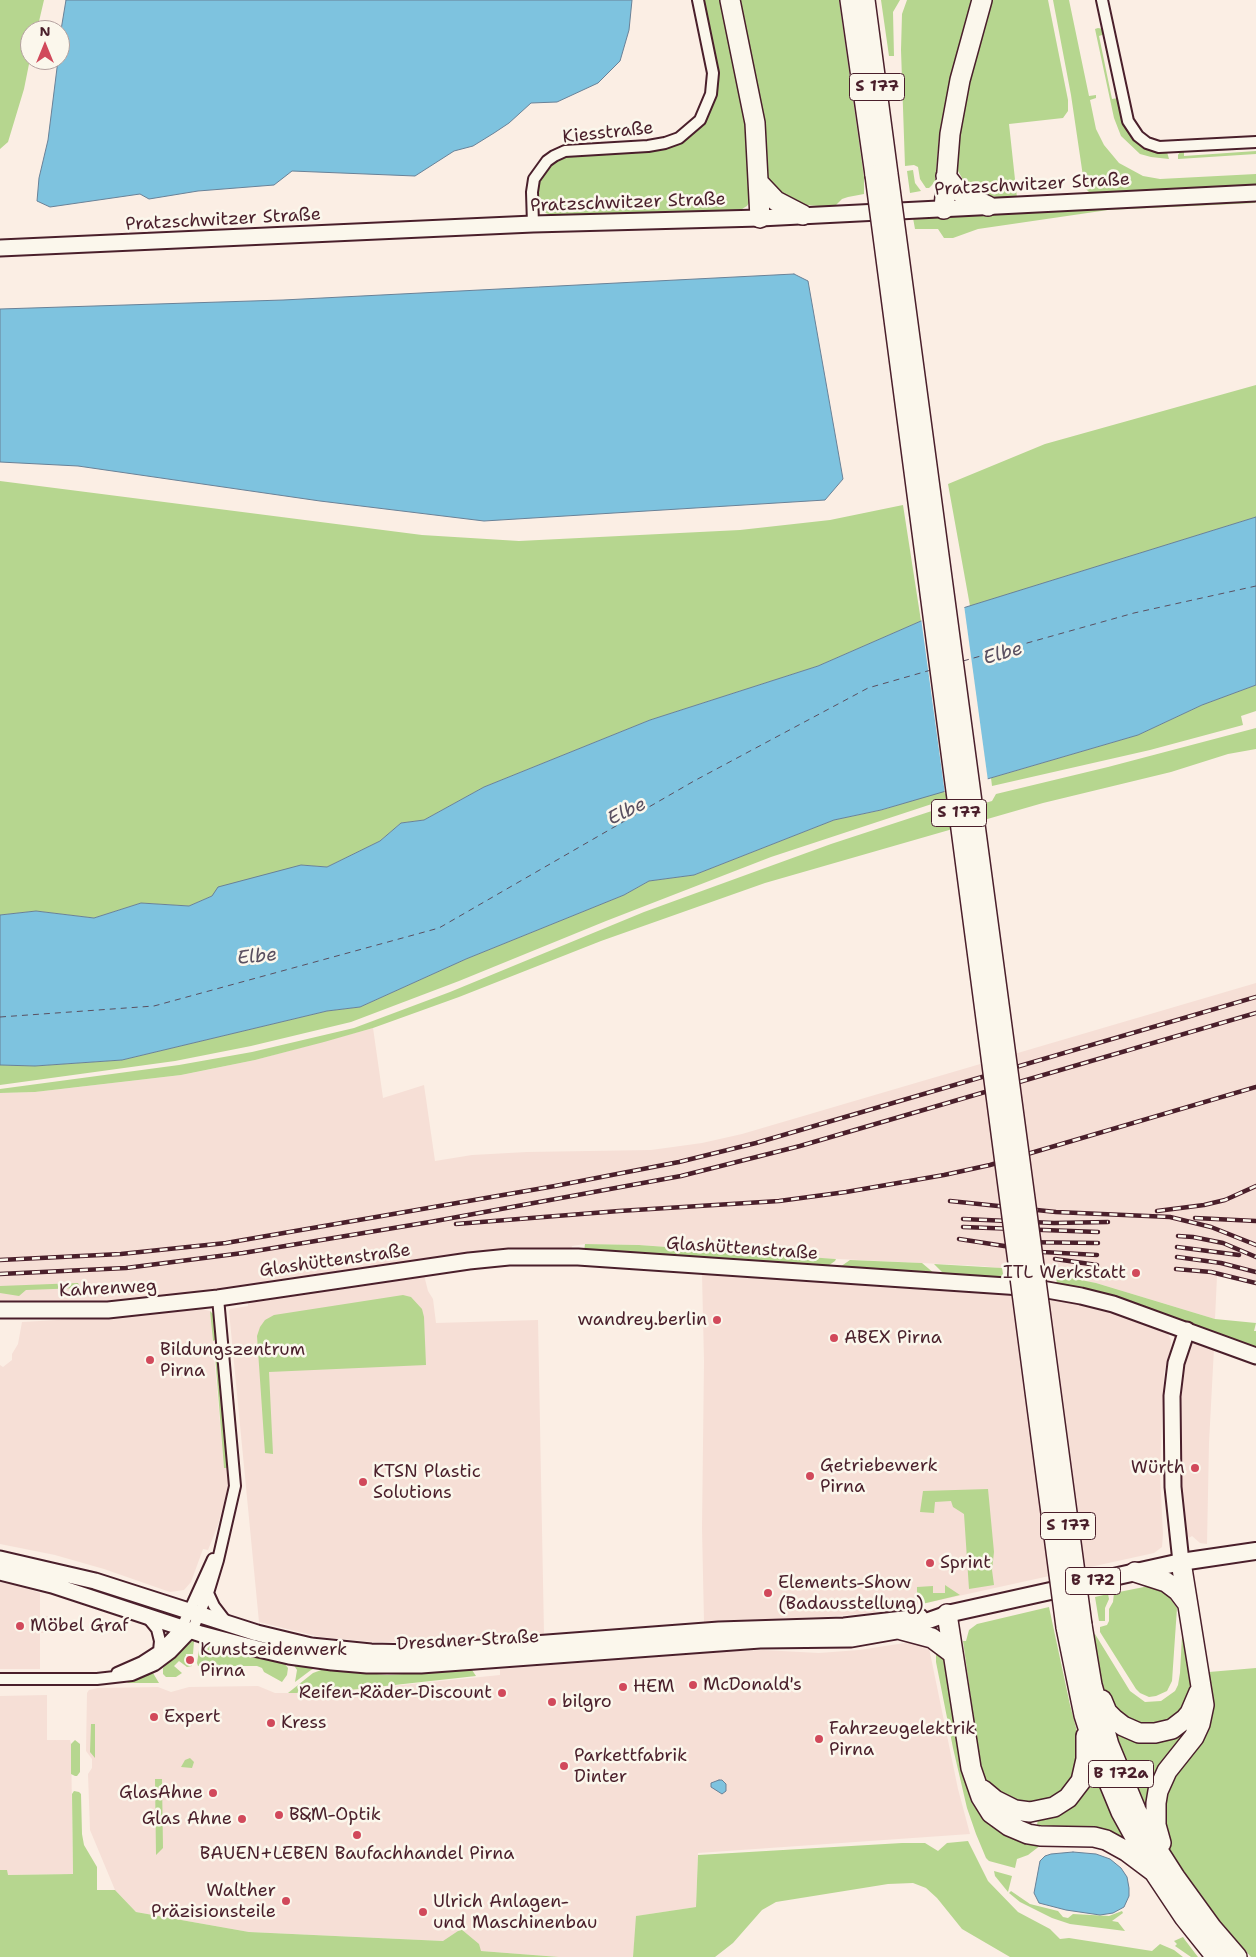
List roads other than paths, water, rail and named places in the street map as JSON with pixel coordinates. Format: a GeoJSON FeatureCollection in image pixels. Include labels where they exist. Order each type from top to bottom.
{"type":"FeatureCollection","features":[{"type":"Feature","properties":{"kind":"highway"},"geometry":{"type":"LineString","coordinates":[[730,0],[755,123],[760,218]]}},
{"type":"Feature","properties":{"kind":"highway","name":"S 177"},"geometry":{"type":"LineString","coordinates":[[850,0],[881,175]]}},
{"type":"Feature","properties":{"kind":"highway","name":"S 177"},"geometry":{"type":"LineString","coordinates":[[865,0],[881,175],[1074,1626]]}},
{"type":"Feature","properties":{"kind":"highway"},"geometry":{"type":"LineString","coordinates":[[944,209],[950,134],[958,89],[982,0]]}},
{"type":"Feature","properties":{"kind":"highway"},"geometry":{"type":"LineString","coordinates":[[946,176],[957,190],[988,206]]}},
{"type":"Feature","properties":{"kind":"highway"},"geometry":{"type":"LineString","coordinates":[[759,183],[776,201],[802,215]]}},
{"type":"Feature","properties":{"kind":"highway"},"geometry":{"type":"LineString","coordinates":[[1175,1877],[1156,1825],[1156,1803],[1162,1782],[1173,1763],[1194,1737],[1200,1724],[1204,1706],[1181,1562]]}},
{"type":"Feature","properties":{"kind":"highway"},"geometry":{"type":"LineString","coordinates":[[1135,1572],[1166,1582],[1187,1603]]}},
{"type":"Feature","properties":{"kind":"highway"},"geometry":{"type":"LineString","coordinates":[[947,1614],[968,1753],[981,1798],[988,1808],[1009,1826],[1028,1834],[1040,1836],[1082,1836],[1106,1840],[1126,1851],[1154,1872]]}},
{"type":"Feature","properties":{"kind":"highway"},"geometry":{"type":"LineString","coordinates":[[905,1626],[932,1638],[952,1654]]}},
{"type":"Feature","properties":{"kind":"highway","name":"B 172a"},"geometry":{"type":"LineString","coordinates":[[1074,1626],[1087,1662],[1109,1745],[1136,1810],[1175,1877],[1212,1928],[1237,1957]]}},
{"type":"Feature","properties":{"kind":"highway","name":"B 172a"},"geometry":{"type":"LineString","coordinates":[[1074,1626],[1084,1714],[1095,1749],[1121,1812],[1154,1872],[1184,1917],[1216,1957]]}},
{"type":"Feature","properties":{"kind":"highway"},"geometry":{"type":"LineString","coordinates":[[1087,1662],[1107,1712],[1122,1726],[1139,1733],[1164,1732],[1172,1729],[1185,1719],[1195,1704],[1201,1678]]}},
{"type":"Feature","properties":{"kind":"highway"},"geometry":{"type":"LineString","coordinates":[[975,1778],[982,1789],[995,1800],[1015,1810],[1039,1811],[1061,1804],[1075,1790],[1085,1771],[1087,1749],[1084,1714]]}},
{"type":"Feature","properties":{"kind":"main road","name":"Dresdner Straße"},"geometry":{"type":"LineString","coordinates":[[947,1614],[1181,1562],[1256,1551]]}},
{"type":"Feature","properties":{"kind":"street","name":"Kiesstraße"},"geometry":{"type":"LineString","coordinates":[[533,224],[532,192],[534,179],[547,161],[554,156],[565,151],[666,144],[679,138],[700,120],[711,94],[713,73],[698,0]]}},
{"type":"Feature","properties":{"kind":"street"},"geometry":{"type":"LineString","coordinates":[[1102,0],[1128,121],[1138,136],[1147,143],[1159,147],[1256,142]]}},
{"type":"Feature","properties":{"kind":"street","name":"Pratzschwitzer Straße"},"geometry":{"type":"LineString","coordinates":[[0,248],[533,224],[760,218],[1256,193]]}},
{"type":"Feature","properties":{"kind":"street","name":"Glashüttenstraße"},"geometry":{"type":"LineString","coordinates":[[218,1298],[469,1261],[509,1257],[578,1257],[1036,1288],[1082,1296],[1113,1304],[1256,1356]]}},
{"type":"Feature","properties":{"kind":"street"},"geometry":{"type":"LineString","coordinates":[[193,1613],[208,1593],[235,1486],[218,1298]]}},
{"type":"Feature","properties":{"kind":"street","name":"Kahrenweg"},"geometry":{"type":"LineString","coordinates":[[0,1310],[108,1310],[218,1298]]}},
{"type":"Feature","properties":{"kind":"street"},"geometry":{"type":"LineString","coordinates":[[1181,1562],[1173,1487],[1172,1396],[1176,1364],[1187,1330]]}},
{"type":"Feature","properties":{"kind":"street"},"geometry":{"type":"LineString","coordinates":[[0,1679],[97,1679],[132,1675],[155,1665],[171,1653],[187,1629],[223,1535]]}},
{"type":"Feature","properties":{"kind":"street","name":"Dresdner Straße"},"geometry":{"type":"LineString","coordinates":[[0,1559],[95,1582],[229,1625],[311,1646],[371,1652],[415,1652],[719,1630],[905,1626]]}},
{"type":"Feature","properties":{"kind":"street","name":"Dresdner Straße"},"geometry":{"type":"LineString","coordinates":[[0,1572],[52,1585],[145,1616],[254,1648],[306,1659],[358,1664],[421,1665],[760,1640],[851,1638],[947,1614]]}},
{"type":"Feature","properties":{"kind":"street"},"geometry":{"type":"LineString","coordinates":[[208,1593],[214,1606],[229,1625]]}},
{"type":"Feature","properties":{"kind":"street"},"geometry":{"type":"LineString","coordinates":[[145,1616],[157,1629],[160,1641],[158,1651]]}},
{"type":"Feature","properties":{"kind":"street"},"geometry":{"type":"LineString","coordinates":[[97,1679],[130,1668],[158,1651],[187,1629]]}},
{"type":"Feature","properties":{"kind":"water"},"geometry":{"type":"Polygon","coordinates":[[[66,0],[632,0],[629,30],[620,61],[598,83],[557,102],[531,103],[509,123],[494,133],[473,146],[454,151],[415,176],[292,171],[274,185],[198,191],[149,199],[140,194],[50,207],[37,201],[39,178],[48,140],[57,70],[70,70],[70,20],[63,20],[66,0]]]}},
{"type":"Feature","properties":{"kind":"water"},"geometry":{"type":"Polygon","coordinates":[[[794,274],[808,281],[843,479],[825,500],[484,521],[320,501],[78,466],[0,462],[0,309],[283,300],[794,274]]]}},
{"type":"Feature","properties":{"kind":"water","name":"Elbe"},"geometry":{"type":"Polygon","coordinates":[[[1256,517],[1256,685],[1202,705],[1138,735],[881,810],[834,820],[694,875],[649,881],[624,895],[466,959],[360,1007],[327,1011],[122,1060],[35,1066],[0,1065],[0,915],[36,911],[94,918],[141,903],[189,906],[212,896],[218,887],[301,865],[327,867],[380,841],[401,823],[424,820],[484,787],[650,720],[818,666],[921,621],[1256,517]]]}},
{"type":"Feature","properties":{"kind":"water"},"geometry":{"type":"Polygon","coordinates":[[[719,1780],[726,1784],[726,1791],[722,1794],[711,1787],[711,1783],[719,1780]]]}},
{"type":"Feature","properties":{"kind":"water"},"geometry":{"type":"Polygon","coordinates":[[[1073,1852],[1096,1854],[1110,1859],[1121,1868],[1127,1877],[1129,1888],[1129,1896],[1124,1907],[1113,1913],[1100,1915],[1066,1910],[1039,1903],[1034,1893],[1040,1861],[1045,1856],[1051,1854],[1073,1852]]]}},
{"type":"Feature","properties":{"kind":"railway"},"geometry":{"type":"LineString","coordinates":[[0,1260],[121,1254],[226,1243],[555,1186],[679,1162],[756,1143],[1256,997]]}},
{"type":"Feature","properties":{"kind":"railway"},"geometry":{"type":"LineString","coordinates":[[0,1274],[126,1268],[243,1253],[430,1222],[681,1176],[800,1146],[1256,1013]]}},
{"type":"Feature","properties":{"kind":"railway"},"geometry":{"type":"LineString","coordinates":[[456,1224],[779,1201],[846,1192],[990,1165],[1256,1087]]}},
{"type":"Feature","properties":{"kind":"railway"},"geometry":{"type":"LineString","coordinates":[[1157,1211],[1204,1205],[1225,1200],[1256,1186]]}},
{"type":"Feature","properties":{"kind":"railway"},"geometry":{"type":"LineString","coordinates":[[950,1201],[1056,1212],[1170,1217],[1211,1227],[1256,1245]]}},
{"type":"Feature","properties":{"kind":"railway"},"geometry":{"type":"LineString","coordinates":[[1195,1218],[1256,1221]]}},
{"type":"Feature","properties":{"kind":"railway"},"geometry":{"type":"LineString","coordinates":[[963,1219],[1054,1223],[1108,1222]]}},
{"type":"Feature","properties":{"kind":"railway"},"geometry":{"type":"LineString","coordinates":[[963,1227],[1098,1232]]}},
{"type":"Feature","properties":{"kind":"railway"},"geometry":{"type":"LineString","coordinates":[[1178,1236],[1223,1243],[1256,1257]]}},
{"type":"Feature","properties":{"kind":"railway"},"geometry":{"type":"LineString","coordinates":[[959,1239],[1043,1252],[1097,1255]]}},
{"type":"Feature","properties":{"kind":"railway"},"geometry":{"type":"LineString","coordinates":[[1014,1242],[1098,1243]]}},
{"type":"Feature","properties":{"kind":"railway"},"geometry":{"type":"LineString","coordinates":[[1177,1247],[1239,1255]]}},
{"type":"Feature","properties":{"kind":"railway"},"geometry":{"type":"LineString","coordinates":[[1177,1257],[1221,1263],[1256,1272]]}},
{"type":"Feature","properties":{"kind":"railway"},"geometry":{"type":"LineString","coordinates":[[1055,1259],[1097,1265]]}},
{"type":"Feature","properties":{"kind":"railway"},"geometry":{"type":"LineString","coordinates":[[1176,1269],[1211,1272],[1256,1283]]}},
{"type":"Feature","properties":{"kind":"place","name":"ITL Werkstatt"},"geometry":{"type":"Point","coordinates":[1136,1273]}},
{"type":"Feature","properties":{"kind":"place","name":"wandrey.berlin"},"geometry":{"type":"Point","coordinates":[717,1320]}},
{"type":"Feature","properties":{"kind":"place","name":"ABEX Pirna"},"geometry":{"type":"Point","coordinates":[834,1338]}},
{"type":"Feature","properties":{"kind":"place","name":"Bildungszentrum Pirna"},"geometry":{"type":"Point","coordinates":[150,1360]}},
{"type":"Feature","properties":{"kind":"place","name":"Würth"},"geometry":{"type":"Point","coordinates":[1195,1468]}},
{"type":"Feature","properties":{"kind":"place","name":"Getriebewerk Pirna"},"geometry":{"type":"Point","coordinates":[810,1476]}},
{"type":"Feature","properties":{"kind":"place","name":"KTSN Plastic Solutions"},"geometry":{"type":"Point","coordinates":[363,1482]}},
{"type":"Feature","properties":{"kind":"place","name":"Sprint"},"geometry":{"type":"Point","coordinates":[930,1563]}},
{"type":"Feature","properties":{"kind":"place","name":"Elements-Show (Badausstellung)"},"geometry":{"type":"Point","coordinates":[768,1593]}},
{"type":"Feature","properties":{"kind":"place","name":"Möbel Graf"},"geometry":{"type":"Point","coordinates":[20,1626]}},
{"type":"Feature","properties":{"kind":"place","name":"Kunstseidenwerk Pirna"},"geometry":{"type":"Point","coordinates":[190,1660]}},
{"type":"Feature","properties":{"kind":"place","name":"McDonald's"},"geometry":{"type":"Point","coordinates":[693,1685]}},
{"type":"Feature","properties":{"kind":"place","name":"HEM"},"geometry":{"type":"Point","coordinates":[623,1687]}},
{"type":"Feature","properties":{"kind":"place","name":"Reifen-Räder-Discount"},"geometry":{"type":"Point","coordinates":[502,1693]}},
{"type":"Feature","properties":{"kind":"place","name":"bilgro"},"geometry":{"type":"Point","coordinates":[552,1702]}},
{"type":"Feature","properties":{"kind":"place","name":"Expert"},"geometry":{"type":"Point","coordinates":[154,1717]}},
{"type":"Feature","properties":{"kind":"place","name":"Kress"},"geometry":{"type":"Point","coordinates":[271,1723]}},
{"type":"Feature","properties":{"kind":"place","name":"Fahrzeugelektrik Pirna"},"geometry":{"type":"Point","coordinates":[819,1739]}},
{"type":"Feature","properties":{"kind":"place","name":"Parkettfabrik Dinter"},"geometry":{"type":"Point","coordinates":[564,1766]}},
{"type":"Feature","properties":{"kind":"place","name":"GlasAhne"},"geometry":{"type":"Point","coordinates":[213,1793]}},
{"type":"Feature","properties":{"kind":"place","name":"B&M-Optik"},"geometry":{"type":"Point","coordinates":[279,1815]}},
{"type":"Feature","properties":{"kind":"place","name":"Glas Ahne"},"geometry":{"type":"Point","coordinates":[242,1819]}},
{"type":"Feature","properties":{"kind":"place","name":"BAUEN+LEBEN Baufachhandel Pirna"},"geometry":{"type":"Point","coordinates":[357,1835]}},
{"type":"Feature","properties":{"kind":"place","name":"Walther Präzisionsteile"},"geometry":{"type":"Point","coordinates":[286,1901]}},
{"type":"Feature","properties":{"kind":"place","name":"Ulrich Anlagen- und Maschinenbau"},"geometry":{"type":"Point","coordinates":[423,1912]}}]}
